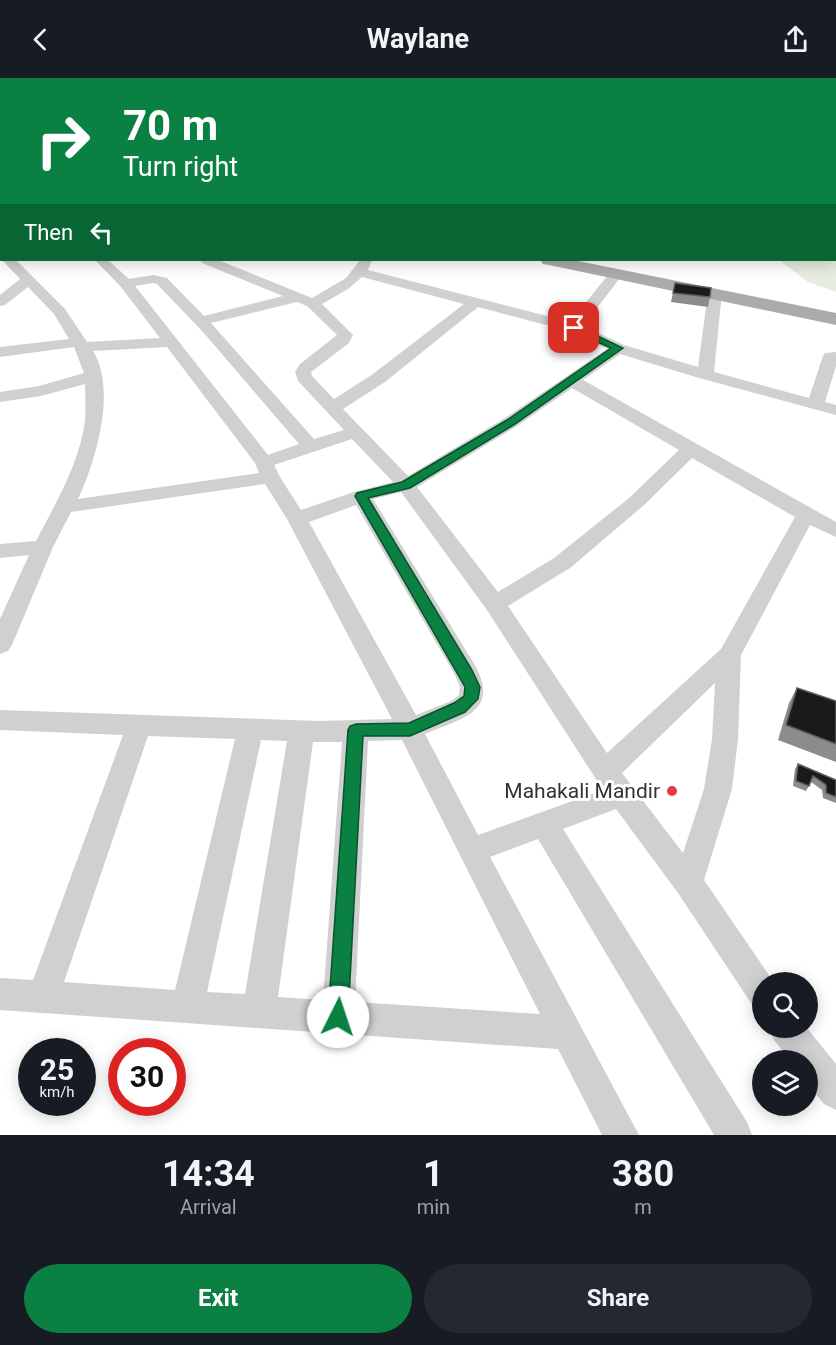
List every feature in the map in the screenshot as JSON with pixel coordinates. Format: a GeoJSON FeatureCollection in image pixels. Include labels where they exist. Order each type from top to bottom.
{"type":"FeatureCollection","features":[{"type":"Feature","properties":{"kind":"main road"},"geometry":{"type":"LineString","coordinates":[[560,261],[613,266],[836,304]]}},
{"type":"Feature","properties":{"kind":"main road"},"geometry":{"type":"LineString","coordinates":[[613,266],[715,293],[836,319]]}},
{"type":"Feature","properties":{"kind":"street"},"geometry":{"type":"LineString","coordinates":[[0,645],[43,547],[70,496],[89,446],[94,419],[93,376],[91,365],[81,345],[60,312],[10,261]]}},
{"type":"Feature","properties":{"kind":"street"},"geometry":{"type":"LineString","coordinates":[[102,261],[126,284],[171,342],[267,470],[297,519],[410,729],[471,851],[621,1135]]}},
{"type":"Feature","properties":{"kind":"street"},"geometry":{"type":"LineString","coordinates":[[220,262],[305,300],[345,336],[343,340],[306,367],[303,372],[304,377],[406,485],[495,604],[605,772],[688,883],[752,977]]}},
{"type":"Feature","properties":{"kind":"street"},"geometry":{"type":"LineString","coordinates":[[200,321],[305,300],[332,292],[363,266],[476,302],[574,328],[618,348],[705,375],[836,410]]}},
{"type":"Feature","properties":{"kind":"street"},"geometry":{"type":"LineString","coordinates":[[574,328],[613,266]]}},
{"type":"Feature","properties":{"kind":"street"},"geometry":{"type":"LineString","coordinates":[[0,302],[30,279]]}},
{"type":"Feature","properties":{"kind":"street"},"geometry":{"type":"LineString","coordinates":[[126,284],[153,279],[162,280],[311,447]]}},
{"type":"Feature","properties":{"kind":"street"},"geometry":{"type":"LineString","coordinates":[[705,375],[715,293]]}},
{"type":"Feature","properties":{"kind":"street"},"geometry":{"type":"LineString","coordinates":[[334,407],[379,378],[476,302]]}},
{"type":"Feature","properties":{"kind":"street"},"geometry":{"type":"LineString","coordinates":[[0,351],[171,342]]}},
{"type":"Feature","properties":{"kind":"street"},"geometry":{"type":"LineString","coordinates":[[297,519],[361,496],[406,485],[511,422],[618,348]]}},
{"type":"Feature","properties":{"kind":"street"},"geometry":{"type":"LineString","coordinates":[[815,406],[831,356]]}},
{"type":"Feature","properties":{"kind":"street"},"geometry":{"type":"LineString","coordinates":[[0,411],[7,397],[93,376]]}},
{"type":"Feature","properties":{"kind":"street"},"geometry":{"type":"LineString","coordinates":[[572,381],[836,530]]}},
{"type":"Feature","properties":{"kind":"street"},"geometry":{"type":"LineString","coordinates":[[63,507],[136,498],[267,470],[311,447],[355,432]]}},
{"type":"Feature","properties":{"kind":"street"},"geometry":{"type":"LineString","coordinates":[[495,604],[562,563],[636,502],[691,448]]}},
{"type":"Feature","properties":{"kind":"street"},"geometry":{"type":"LineString","coordinates":[[0,720],[250,730],[410,729],[460,708],[471,699],[472,687],[467,674],[361,496]]}},
{"type":"Feature","properties":{"kind":"street"},"geometry":{"type":"LineString","coordinates":[[605,772],[729,655],[806,515]]}},
{"type":"Feature","properties":{"kind":"street"},"geometry":{"type":"LineString","coordinates":[[0,551],[43,547]]}},
{"type":"Feature","properties":{"kind":"street"},"geometry":{"type":"LineString","coordinates":[[688,883],[718,789],[725,739],[729,655]]}},
{"type":"Feature","properties":{"kind":"street"},"geometry":{"type":"LineString","coordinates":[[43,997],[139,726]]}},
{"type":"Feature","properties":{"kind":"street"},"geometry":{"type":"LineString","coordinates":[[186,1006],[250,730]]}},
{"type":"Feature","properties":{"kind":"street"},"geometry":{"type":"LineString","coordinates":[[338,1017],[356,730]]}},
{"type":"Feature","properties":{"kind":"street"},"geometry":{"type":"LineString","coordinates":[[259,1011],[302,731]]}},
{"type":"Feature","properties":{"kind":"street"},"geometry":{"type":"LineString","coordinates":[[471,851],[621,795]]}},
{"type":"Feature","properties":{"kind":"street"},"geometry":{"type":"LineString","coordinates":[[544,824],[734,1135]]}},
{"type":"Feature","properties":{"kind":"street"},"geometry":{"type":"LineString","coordinates":[[0,994],[566,1033]]}},
{"type":"Feature","properties":{"kind":"street"},"geometry":{"type":"LineString","coordinates":[[794,1038],[836,1092]]}},
{"type":"Feature","properties":{"kind":"shaded area"},"geometry":{"type":"Polygon","coordinates":[[[780,261],[836,261],[836,292],[808,282],[780,261]]]}},
{"type":"Feature","properties":{"kind":"building"},"geometry":{"type":"Polygon","coordinates":[[[675,283],[711,288],[710,297],[673,293],[675,283]]]}},
{"type":"Feature","properties":{"kind":"building"},"geometry":{"type":"Polygon","coordinates":[[[797,688],[836,701],[836,744],[786,725],[797,688]]]}},
{"type":"Feature","properties":{"kind":"building"},"geometry":{"type":"Polygon","coordinates":[[[798,764],[836,780],[836,797],[826,793],[826,785],[813,776],[809,786],[796,781],[798,764]]]}},
{"type":"Feature","properties":{"kind":"place","name":"Mahakali Mandir"},"geometry":{"type":"Point","coordinates":[672,791]}},
{"type":"Feature","properties":{"kind":"route"},"geometry":{"type":"LineString","coordinates":[[338,1017],[356,730],[410,729],[460,708],[471,699],[472,687],[467,674],[361,496],[406,485],[511,422],[618,348],[574,328]]}}]}
